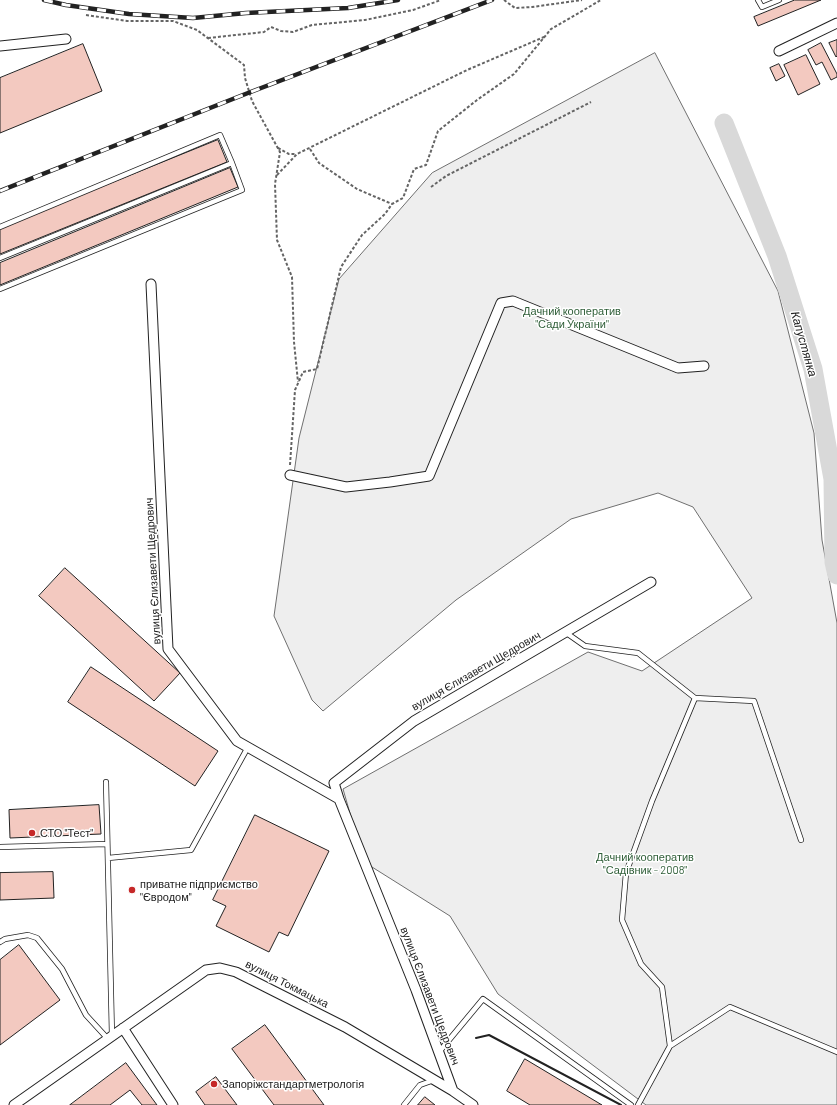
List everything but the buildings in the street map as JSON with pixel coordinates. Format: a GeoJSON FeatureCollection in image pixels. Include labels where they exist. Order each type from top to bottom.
{"type":"FeatureCollection","features":[{"type":"Feature","properties":{"kind":"street"},"geometry":{"type":"LineString","coordinates":[[779,52],[837,23]]}},
{"type":"Feature","properties":{"kind":"street"},"geometry":{"type":"LineString","coordinates":[[0,46],[66,39]]}},
{"type":"Feature","properties":{"kind":"street","name":"вулиця Єлизавети Щедрович"},"geometry":{"type":"LineString","coordinates":[[151,284],[168,649],[238,741],[339,799]]}},
{"type":"Feature","properties":{"kind":"street"},"geometry":{"type":"LineString","coordinates":[[290,475],[346,487],[428,476],[501,303],[513,301],[678,368],[704,366]]}},
{"type":"Feature","properties":{"kind":"street","name":"вулиця Єлизавети Щедрович"},"geometry":{"type":"LineString","coordinates":[[453,1092],[416,990],[339,799],[334,783],[414,721],[650,582]]}},
{"type":"Feature","properties":{"kind":"street","name":"вулиця Токмацька"},"geometry":{"type":"LineString","coordinates":[[14,1105],[206,970],[220,968],[236,972],[345,1027],[453,1092]]}},
{"type":"Feature","properties":{"kind":"street"},"geometry":{"type":"LineString","coordinates":[[123,1028],[173,1105]]}},
{"type":"Feature","properties":{"kind":"street"},"geometry":{"type":"LineString","coordinates":[[453,1092],[473,1105]]}},
{"type":"Feature","properties":{"kind":"lane"},"geometry":{"type":"LineString","coordinates":[[758,0],[762,7],[779,0]]}},
{"type":"Feature","properties":{"kind":"lane"},"geometry":{"type":"LineString","coordinates":[[0,227],[220,135],[242,190],[0,289]]}},
{"type":"Feature","properties":{"kind":"lane"},"geometry":{"type":"LineString","coordinates":[[0,258],[232,163]]}},
{"type":"Feature","properties":{"kind":"lane"},"geometry":{"type":"LineString","coordinates":[[565,632],[585,646],[638,653],[695,698],[754,701],[801,840]]}},
{"type":"Feature","properties":{"kind":"lane"},"geometry":{"type":"LineString","coordinates":[[670,1046],[662,987],[641,964],[622,920],[626,873],[652,801],[695,698]]}},
{"type":"Feature","properties":{"kind":"lane"},"geometry":{"type":"LineString","coordinates":[[108,858],[191,850],[248,747]]}},
{"type":"Feature","properties":{"kind":"lane"},"geometry":{"type":"LineString","coordinates":[[106,782],[110,1037]]}},
{"type":"Feature","properties":{"kind":"lane"},"geometry":{"type":"LineString","coordinates":[[0,847],[108,844]]}},
{"type":"Feature","properties":{"kind":"lane"},"geometry":{"type":"LineString","coordinates":[[0,942],[5,939],[28,935],[37,938],[62,969],[86,1015],[110,1037]]}},
{"type":"Feature","properties":{"kind":"lane"},"geometry":{"type":"LineString","coordinates":[[439,1052],[483,999],[632,1105]]}},
{"type":"Feature","properties":{"kind":"lane"},"geometry":{"type":"LineString","coordinates":[[638,1105],[670,1046],[730,1007],[837,1052]]}},
{"type":"Feature","properties":{"kind":"lane"},"geometry":{"type":"LineString","coordinates":[[404,1105],[420,1085],[434,1080]]}},
{"type":"Feature","properties":{"kind":"path"},"geometry":{"type":"LineString","coordinates":[[207,38],[264,32],[271,27],[281,31],[294,32],[312,25],[366,20],[413,10],[441,0]]}},
{"type":"Feature","properties":{"kind":"path"},"geometry":{"type":"LineString","coordinates":[[504,0],[515,8],[582,0]]}},
{"type":"Feature","properties":{"kind":"path"},"geometry":{"type":"LineString","coordinates":[[290,475],[295,390],[304,372],[317,369],[341,267],[362,234],[385,214],[392,204],[403,198],[414,169],[426,165],[438,131],[477,100],[514,74],[551,29],[601,0]]}},
{"type":"Feature","properties":{"kind":"path"},"geometry":{"type":"LineString","coordinates":[[86,15],[127,21],[173,21],[197,30],[244,65],[245,78],[252,101],[280,152],[275,184],[277,240],[292,277],[294,342],[298,383]]}},
{"type":"Feature","properties":{"kind":"path"},"geometry":{"type":"LineString","coordinates":[[276,176],[298,154],[467,70],[545,36]]}},
{"type":"Feature","properties":{"kind":"path"},"geometry":{"type":"LineString","coordinates":[[431,188],[446,176],[591,102]]}},
{"type":"Feature","properties":{"kind":"path"},"geometry":{"type":"LineString","coordinates":[[277,147],[289,154],[298,154]]}},
{"type":"Feature","properties":{"kind":"path"},"geometry":{"type":"LineString","coordinates":[[310,148],[319,163],[357,189],[392,204]]}},
{"type":"Feature","properties":{"kind":"green space"},"geometry":{"type":"Polygon","coordinates":[[[655,53],[778,291],[814,433],[822,540],[837,623],[837,1105],[646,1105],[498,994],[450,916],[364,862],[343,789],[588,652],[642,671],[752,598],[693,507],[658,493],[571,519],[456,600],[323,711],[312,700],[274,616],[299,438],[339,279],[432,173],[655,53]]]}},
{"type":"Feature","properties":{"kind":"waterway","name":"Капустянка"},"geometry":{"type":"LineString","coordinates":[[724,123],[777,256],[813,369],[833,479],[834,562],[837,575]]}},
{"type":"Feature","properties":{"kind":"railway"},"geometry":{"type":"LineString","coordinates":[[44,0],[66,5],[129,14],[193,18],[246,13],[348,8],[398,0]]}},
{"type":"Feature","properties":{"kind":"railway"},"geometry":{"type":"LineString","coordinates":[[0,191],[248,93],[492,0]]}},
{"type":"Feature","properties":{"kind":"wall"},"geometry":{"type":"LineString","coordinates":[[476,1038],[489,1035],[621,1105]]}},
{"type":"Feature","properties":{"kind":"place","name":"СТО \"Тест\""},"geometry":{"type":"Point","coordinates":[32,833]}},
{"type":"Feature","properties":{"kind":"place","name":"приватне підприємство \"Євродом\""},"geometry":{"type":"Point","coordinates":[132,890]}},
{"type":"Feature","properties":{"kind":"place","name":"Запоріжстандартметрологія"},"geometry":{"type":"Point","coordinates":[214,1084]}},
{"type":"Feature","properties":{"kind":"park label","name":"Дачний кооператив \"Сади України\""},"geometry":{"type":"Point","coordinates":[572,317]}},
{"type":"Feature","properties":{"kind":"park label","name":"Дачний кооператив \"Садівник - 2008\""},"geometry":{"type":"Point","coordinates":[645,863]}}]}
